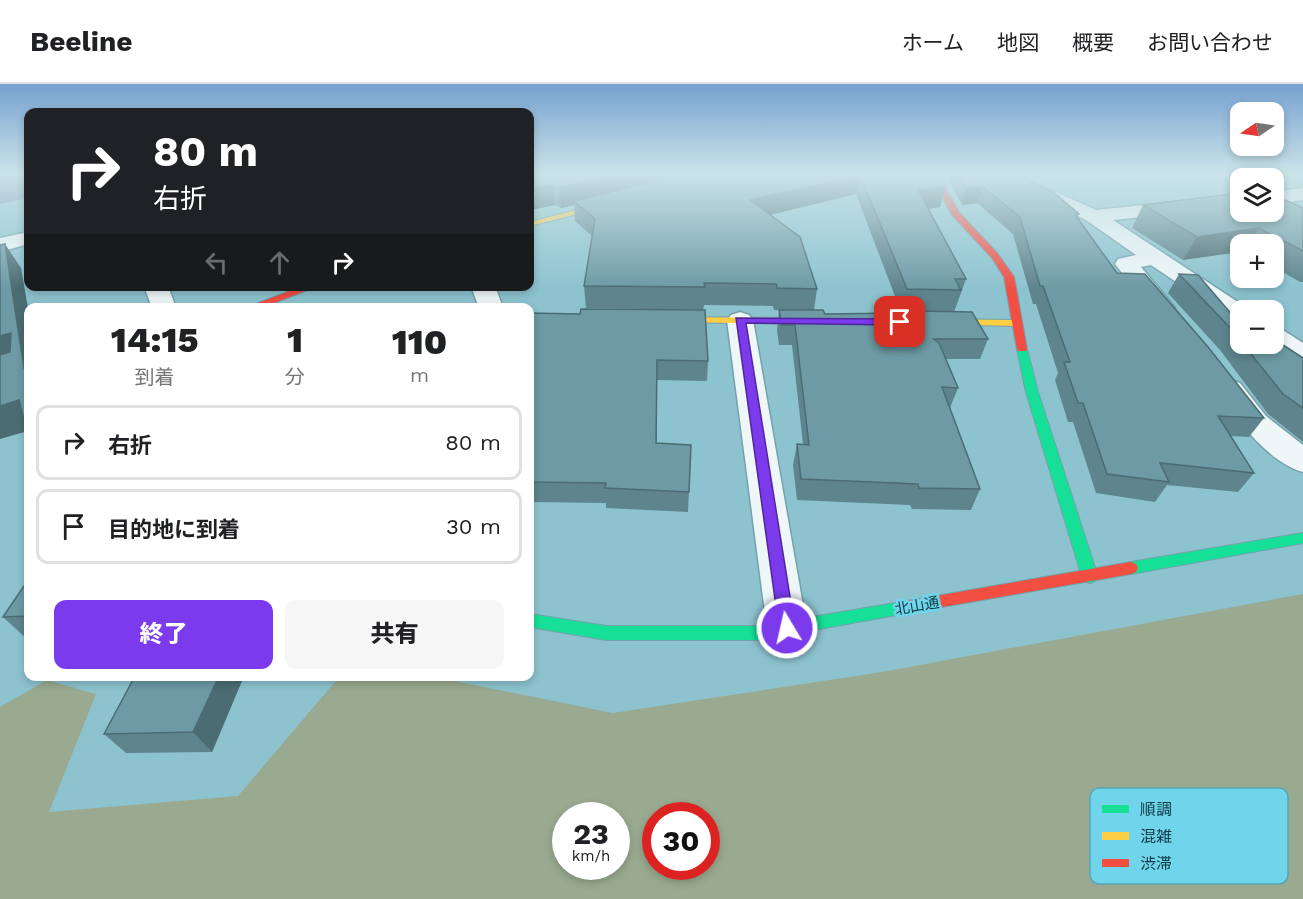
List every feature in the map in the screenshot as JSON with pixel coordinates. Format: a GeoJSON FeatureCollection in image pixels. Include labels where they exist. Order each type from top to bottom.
{"type":"FeatureCollection","features":[{"type":"Feature","properties":{"kind":"street"},"geometry":{"type":"LineString","coordinates":[[534,223],[576,212]]}},
{"type":"Feature","properties":{"kind":"street"},"geometry":{"type":"LineString","coordinates":[[954,212],[995,256],[1009,277],[1015,323],[1032,392],[1090,577]]}},
{"type":"Feature","properties":{"kind":"street"},"geometry":{"type":"LineString","coordinates":[[1084,212],[1230,307]]}},
{"type":"Feature","properties":{"kind":"street"},"geometry":{"type":"LineString","coordinates":[[1093,216],[1132,212]]}},
{"type":"Feature","properties":{"kind":"street"},"geometry":{"type":"LineString","coordinates":[[0,245],[24,239]]}},
{"type":"Feature","properties":{"kind":"street"},"geometry":{"type":"LineString","coordinates":[[1154,257],[1126,264],[1179,326]]}},
{"type":"Feature","properties":{"kind":"street"},"geometry":{"type":"LineString","coordinates":[[265,303],[299,291]]}},
{"type":"Feature","properties":{"kind":"street"},"geometry":{"type":"LineString","coordinates":[[646,320],[836,321]]}},
{"type":"Feature","properties":{"kind":"street"},"geometry":{"type":"LineString","coordinates":[[740,320],[787,628]]}},
{"type":"Feature","properties":{"kind":"street"},"geometry":{"type":"LineString","coordinates":[[919,322],[1015,323]]}},
{"type":"Feature","properties":{"kind":"street"},"geometry":{"type":"LineString","coordinates":[[1284,342],[1303,355]]}},
{"type":"Feature","properties":{"kind":"street"},"geometry":{"type":"LineString","coordinates":[[1215,367],[1255,423],[1303,461]]}},
{"type":"Feature","properties":{"kind":"street","name":"北山通"},"geometry":{"type":"LineString","coordinates":[[534,622],[606,633],[664,635],[759,633],[1303,538]]}},
{"type":"Feature","properties":{"kind":"green space"},"geometry":{"type":"Polygon","coordinates":[[[1303,594],[1303,899],[0,899],[0,707],[45,681],[96,694],[49,812],[238,796],[336,681],[455,681],[613,713],[882,672],[1303,594]]]}},
{"type":"Feature","properties":{"kind":"building"},"geometry":{"type":"Polygon","coordinates":[[[587,212],[766,212],[800,237],[817,289],[777,288],[776,284],[704,283],[705,287],[584,286],[595,219],[587,212]]]}},
{"type":"Feature","properties":{"kind":"building"},"geometry":{"type":"Polygon","coordinates":[[[875,212],[930,212],[966,279],[955,279],[961,290],[907,289],[875,212]]]}},
{"type":"Feature","properties":{"kind":"building"},"geometry":{"type":"Polygon","coordinates":[[[1014,212],[1077,212],[1079,214],[1076,216],[1117,273],[1145,274],[1208,347],[1264,418],[1218,416],[1254,473],[1160,463],[1169,482],[1107,474],[1083,403],[1078,403],[1064,362],[1070,362],[1043,286],[1040,286],[1020,217],[1014,212]]]}},
{"type":"Feature","properties":{"kind":"building"},"geometry":{"type":"Polygon","coordinates":[[[1155,212],[1230,212],[1230,222],[1284,222],[1284,212],[1303,212],[1303,251],[1284,241],[1284,234],[1270,234],[1259,228],[1197,237],[1155,212]]]}},
{"type":"Feature","properties":{"kind":"building"},"geometry":{"type":"Polygon","coordinates":[[[5,244],[24,368],[24,419],[19,400],[0,406],[0,355],[10,352],[11,333],[0,336],[0,245],[5,244]]]}},
{"type":"Feature","properties":{"kind":"building"},"geometry":{"type":"Polygon","coordinates":[[[1179,274],[1198,275],[1230,312],[1230,328],[1179,274]]]}},
{"type":"Feature","properties":{"kind":"building"},"geometry":{"type":"Polygon","coordinates":[[[581,309],[705,310],[708,361],[657,360],[656,443],[691,445],[689,492],[605,488],[606,483],[534,482],[534,313],[580,314],[581,309]]]}},
{"type":"Feature","properties":{"kind":"building"},"geometry":{"type":"Polygon","coordinates":[[[779,310],[823,310],[825,314],[898,313],[923,331],[915,311],[972,312],[988,339],[934,339],[939,343],[958,388],[942,387],[980,489],[919,488],[918,484],[801,479],[797,444],[809,445],[795,325],[782,325],[779,310]]]}},
{"type":"Feature","properties":{"kind":"building"},"geometry":{"type":"Polygon","coordinates":[[[1284,346],[1303,358],[1303,408],[1283,394],[1251,354],[1284,354],[1284,346]]]}},
{"type":"Feature","properties":{"kind":"building"},"geometry":{"type":"Polygon","coordinates":[[[24,586],[24,616],[3,617],[24,586]]]}},
{"type":"Feature","properties":{"kind":"building"},"geometry":{"type":"Polygon","coordinates":[[[132,681],[217,681],[193,732],[104,734],[132,681]]]}},
{"type":"Feature","properties":{"kind":"traffic: fast"},"geometry":{"type":"LineString","coordinates":[[1022,349],[1032,392],[1090,577]]}},
{"type":"Feature","properties":{"kind":"traffic: fast"},"geometry":{"type":"LineString","coordinates":[[1131,568],[1303,538]]}},
{"type":"Feature","properties":{"kind":"traffic: fast"},"geometry":{"type":"LineString","coordinates":[[534,622],[606,633],[759,633],[907,607]]}},
{"type":"Feature","properties":{"kind":"traffic: slow"},"geometry":{"type":"LineString","coordinates":[[534,223],[576,212]]}},
{"type":"Feature","properties":{"kind":"traffic: slow"},"geometry":{"type":"LineString","coordinates":[[660,320],[822,321]]}},
{"type":"Feature","properties":{"kind":"traffic: slow"},"geometry":{"type":"LineString","coordinates":[[933,322],[1015,323]]}},
{"type":"Feature","properties":{"kind":"traffic: jam"},"geometry":{"type":"LineString","coordinates":[[954,212],[995,256],[1009,277],[1022,349]]}},
{"type":"Feature","properties":{"kind":"traffic: jam"},"geometry":{"type":"LineString","coordinates":[[265,303],[299,291]]}},
{"type":"Feature","properties":{"kind":"traffic: jam"},"geometry":{"type":"LineString","coordinates":[[907,607],[1131,568]]}},
{"type":"Feature","properties":{"kind":"route"},"geometry":{"type":"LineString","coordinates":[[787,628],[740,320],[900,322]]}}]}
